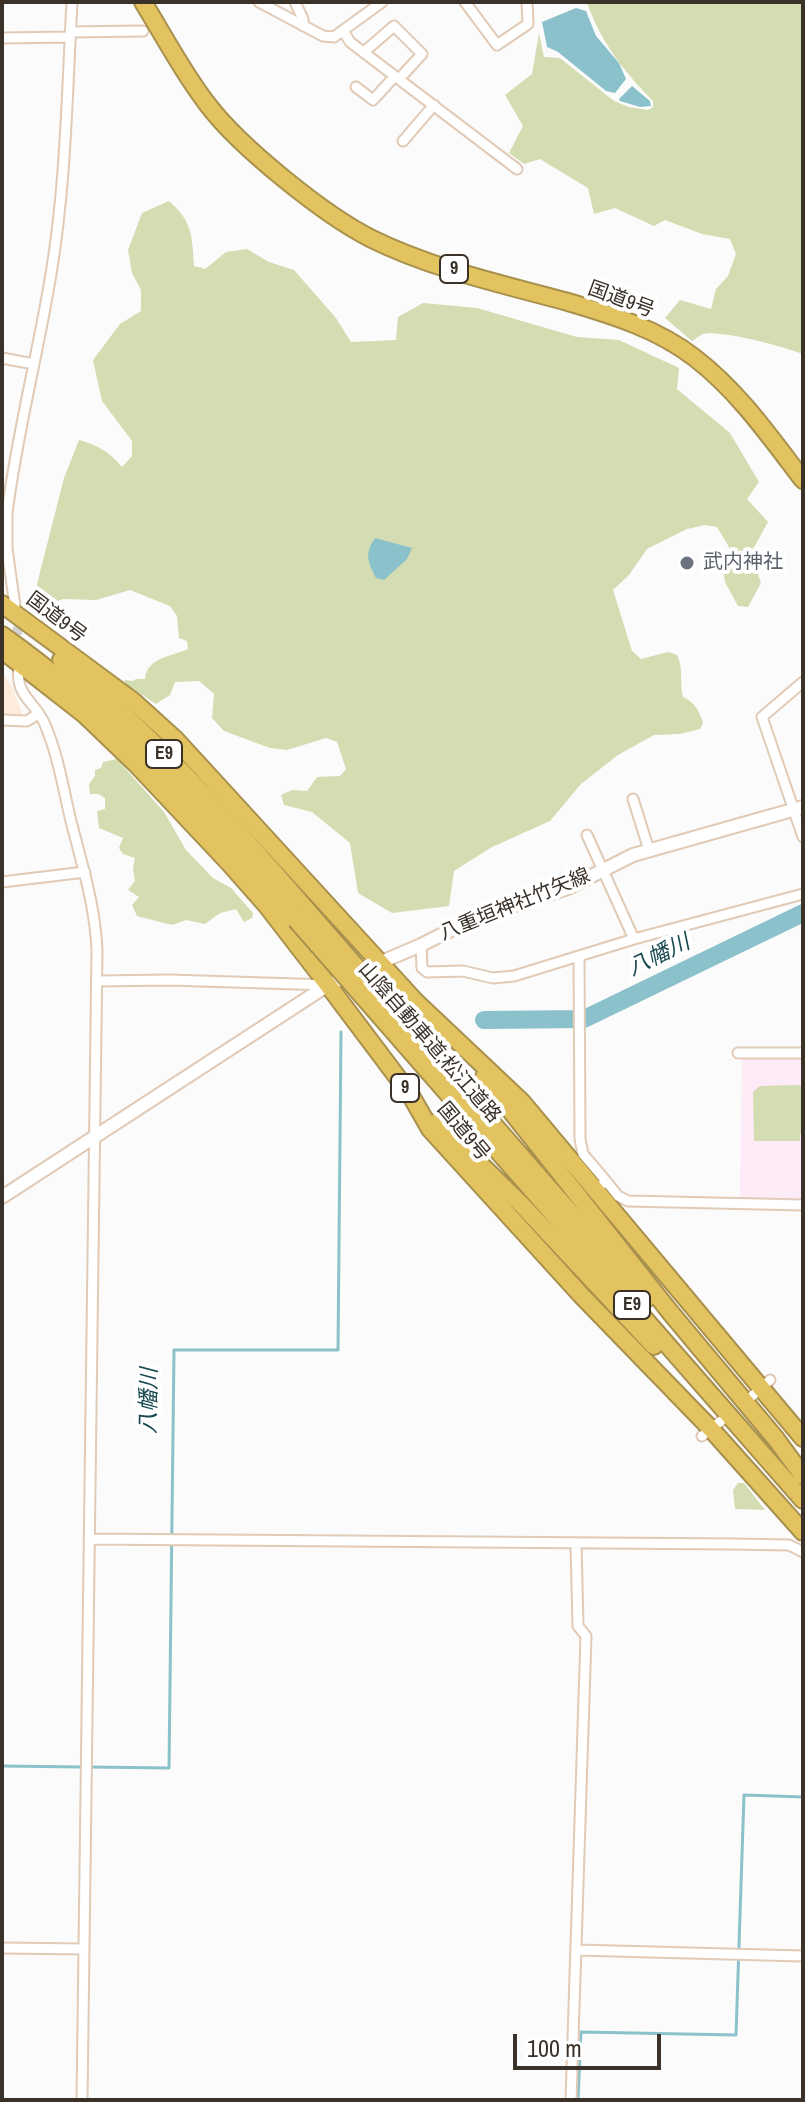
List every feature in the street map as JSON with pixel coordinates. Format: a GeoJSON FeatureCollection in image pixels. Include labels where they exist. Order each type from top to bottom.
{"type":"FeatureCollection","features":[{"type":"Feature","properties":{"kind":"highway","name":"国道9号"},"geometry":{"type":"LineString","coordinates":[[143,2],[209,107],[240,140],[332,213],[369,238],[419,259],[620,317],[658,335],[693,356],[740,398],[803,480]]}},
{"type":"Feature","properties":{"kind":"highway","name":"国道9号"},"geometry":{"type":"LineString","coordinates":[[7,611],[133,701],[176,740],[415,1001],[521,1101],[601,1185],[760,1388],[803,1438]]}},
{"type":"Feature","properties":{"kind":"highway","name":"山陰自動車道;松江道路"},"geometry":{"type":"LineString","coordinates":[[7,611],[130,720],[203,794],[302,915],[803,1500]]}},
{"type":"Feature","properties":{"kind":"highway","name":"山陰自動車道;松江道路"},"geometry":{"type":"LineString","coordinates":[[2,635],[81,696],[302,915]]}},
{"type":"Feature","properties":{"kind":"highway","name":"国道9号"},"geometry":{"type":"LineString","coordinates":[[2,650],[85,715],[176,805],[267,906],[410,1094],[430,1129],[582,1296],[711,1429],[803,1532]]}},
{"type":"Feature","properties":{"kind":"highway"},"geometry":{"type":"LineString","coordinates":[[443,1026],[803,1476]]}},
{"type":"Feature","properties":{"kind":"highway"},"geometry":{"type":"LineString","coordinates":[[410,1094],[522,1205],[657,1349],[745,1434]]}},
{"type":"Feature","properties":{"kind":"highway","name":"山陰自動車道;松江道路"},"geometry":{"type":"LineString","coordinates":[[467,1106],[803,1476]]}},
{"type":"Feature","properties":{"kind":"main road","name":"八重垣神社竹矢線"},"geometry":{"type":"LineString","coordinates":[[2,1197],[328,985],[471,920],[568,888],[604,868],[649,850],[798,808]]}},
{"type":"Feature","properties":{"kind":"street"},"geometry":{"type":"LineString","coordinates":[[7,611],[7,513],[52,274],[66,147],[72,2]]}},
{"type":"Feature","properties":{"kind":"street"},"geometry":{"type":"LineString","coordinates":[[259,2],[323,36],[334,37],[384,3]]}},
{"type":"Feature","properties":{"kind":"street"},"geometry":{"type":"LineString","coordinates":[[295,2],[303,26]]}},
{"type":"Feature","properties":{"kind":"street"},"geometry":{"type":"LineString","coordinates":[[465,2],[497,45],[528,24],[527,2]]}},
{"type":"Feature","properties":{"kind":"street"},"geometry":{"type":"LineString","coordinates":[[356,87],[373,100],[422,54],[394,26],[364,52]]}},
{"type":"Feature","properties":{"kind":"street"},"geometry":{"type":"LineString","coordinates":[[2,38],[143,31]]}},
{"type":"Feature","properties":{"kind":"street"},"geometry":{"type":"LineString","coordinates":[[344,32],[350,42],[517,169]]}},
{"type":"Feature","properties":{"kind":"street"},"geometry":{"type":"LineString","coordinates":[[403,141],[434,105]]}},
{"type":"Feature","properties":{"kind":"street"},"geometry":{"type":"LineString","coordinates":[[2,358],[34,364]]}},
{"type":"Feature","properties":{"kind":"street"},"geometry":{"type":"LineString","coordinates":[[20,662],[17,673],[19,689],[48,731],[96,922],[96,1134],[92,1227],[82,2100]]}},
{"type":"Feature","properties":{"kind":"street"},"geometry":{"type":"LineString","coordinates":[[803,682],[762,717],[798,808],[803,837]]}},
{"type":"Feature","properties":{"kind":"street"},"geometry":{"type":"LineString","coordinates":[[2,720],[27,721],[38,714]]}},
{"type":"Feature","properties":{"kind":"street"},"geometry":{"type":"LineString","coordinates":[[633,799],[649,850]]}},
{"type":"Feature","properties":{"kind":"street"},"geometry":{"type":"LineString","coordinates":[[587,835],[634,939]]}},
{"type":"Feature","properties":{"kind":"street"},"geometry":{"type":"LineString","coordinates":[[2,882],[85,872]]}},
{"type":"Feature","properties":{"kind":"street"},"geometry":{"type":"LineString","coordinates":[[421,945],[422,968],[427,972],[463,971],[493,978],[514,976],[634,939],[803,894]]}},
{"type":"Feature","properties":{"kind":"street"},"geometry":{"type":"LineString","coordinates":[[579,956],[580,1139],[583,1154],[601,1185],[628,1201],[803,1205]]}},
{"type":"Feature","properties":{"kind":"street"},"geometry":{"type":"LineString","coordinates":[[97,981],[328,985]]}},
{"type":"Feature","properties":{"kind":"street"},"geometry":{"type":"LineString","coordinates":[[738,1053],[803,1053]]}},
{"type":"Feature","properties":{"kind":"street"},"geometry":{"type":"LineString","coordinates":[[89,1539],[789,1545],[803,1552]]}},
{"type":"Feature","properties":{"kind":"street"},"geometry":{"type":"LineString","coordinates":[[571,2100],[586,1636],[578,1626],[576,1544]]}},
{"type":"Feature","properties":{"kind":"street"},"geometry":{"type":"LineString","coordinates":[[2,1948],[84,1949]]}},
{"type":"Feature","properties":{"kind":"street"},"geometry":{"type":"LineString","coordinates":[[576,1950],[803,1956]]}},
{"type":"Feature","properties":{"kind":"shaded area"},"geometry":{"type":"Polygon","coordinates":[[[2,671],[13,689],[23,716],[2,715],[2,671]]]}},
{"type":"Feature","properties":{"kind":"shaded area"},"geometry":{"type":"Polygon","coordinates":[[[742,1056],[803,1057],[803,1201],[740,1201],[742,1056]]]}},
{"type":"Feature","properties":{"kind":"green space"},"geometry":{"type":"Polygon","coordinates":[[[587,2],[803,2],[803,354],[723,334],[703,334],[692,341],[665,318],[680,300],[711,309],[716,289],[728,276],[736,254],[730,239],[702,234],[665,220],[654,226],[615,208],[594,214],[588,188],[540,159],[524,164],[509,153],[523,126],[505,95],[532,74],[539,33],[544,57],[560,58],[614,101],[648,110],[653,107],[653,101],[632,79],[606,43],[587,2]]]}},
{"type":"Feature","properties":{"kind":"green space"},"geometry":{"type":"Polygon","coordinates":[[[169,201],[183,216],[190,230],[194,266],[205,269],[226,252],[247,249],[269,262],[294,270],[336,318],[351,342],[396,340],[398,317],[423,303],[477,308],[577,337],[619,340],[679,368],[677,389],[730,433],[759,482],[747,499],[768,522],[751,553],[761,583],[748,607],[738,606],[725,582],[723,570],[735,557],[717,527],[705,525],[687,529],[647,549],[629,575],[613,590],[632,651],[641,659],[668,652],[677,655],[683,697],[698,711],[703,723],[700,729],[654,735],[618,755],[581,784],[550,821],[492,847],[454,871],[449,906],[392,913],[358,893],[350,843],[312,812],[284,805],[281,795],[292,790],[307,791],[317,777],[340,776],[346,769],[337,742],[326,738],[287,750],[270,748],[224,731],[212,718],[214,694],[199,681],[175,682],[170,695],[156,704],[126,684],[124,680],[145,679],[155,662],[188,649],[187,641],[179,638],[177,616],[170,606],[130,590],[96,600],[63,599],[48,604],[36,588],[64,478],[79,440],[103,450],[122,467],[132,456],[132,441],[102,401],[93,360],[120,324],[141,311],[141,290],[132,273],[128,250],[142,213],[169,201]]]}},
{"type":"Feature","properties":{"kind":"green space"},"geometry":{"type":"Polygon","coordinates":[[[117,759],[164,812],[186,850],[213,878],[231,888],[253,913],[252,918],[244,922],[236,909],[220,913],[205,924],[186,920],[172,925],[137,916],[132,905],[139,897],[128,890],[135,881],[135,858],[123,854],[119,848],[123,838],[99,828],[97,811],[105,809],[105,798],[90,794],[89,784],[95,770],[101,768],[103,762],[117,759]]]}},
{"type":"Feature","properties":{"kind":"green space"},"geometry":{"type":"Polygon","coordinates":[[[760,1086],[803,1087],[803,1134],[800,1134],[800,1141],[754,1141],[753,1092],[760,1086]]]}},
{"type":"Feature","properties":{"kind":"green space"},"geometry":{"type":"Polygon","coordinates":[[[738,1483],[744,1483],[765,1510],[735,1509],[733,1490],[738,1483]]]}},
{"type":"Feature","properties":{"kind":"water"},"geometry":{"type":"Polygon","coordinates":[[[576,8],[586,11],[596,36],[619,63],[626,79],[615,93],[606,91],[558,52],[547,47],[542,22],[576,8]]]}},
{"type":"Feature","properties":{"kind":"water"},"geometry":{"type":"Polygon","coordinates":[[[632,86],[650,101],[651,106],[640,107],[620,101],[632,86]]]}},
{"type":"Feature","properties":{"kind":"water"},"geometry":{"type":"Polygon","coordinates":[[[375,538],[412,548],[407,559],[384,580],[376,578],[369,563],[369,548],[375,538]]]}},
{"type":"Feature","properties":{"kind":"waterway","name":"八幡川"},"geometry":{"type":"LineString","coordinates":[[484,1020],[584,1019],[803,913]]}},
{"type":"Feature","properties":{"kind":"waterway","name":"八幡川"},"geometry":{"type":"LineString","coordinates":[[90,1767],[169,1768],[174,1350],[338,1350],[341,1032]]}},
{"type":"Feature","properties":{"kind":"waterway","name":"八幡川"},"geometry":{"type":"LineString","coordinates":[[2,1766],[82,1767]]}},
{"type":"Feature","properties":{"kind":"waterway"},"geometry":{"type":"LineString","coordinates":[[578,2100],[581,2032],[736,2035],[744,1795],[803,1797]]}},
{"type":"Feature","properties":{"kind":"tunnel"},"geometry":{"type":"LineString","coordinates":[[16,613],[19,647]]}},
{"type":"Feature","properties":{"kind":"place","name":"武内神社"},"geometry":{"type":"Point","coordinates":[687,563]}}]}
